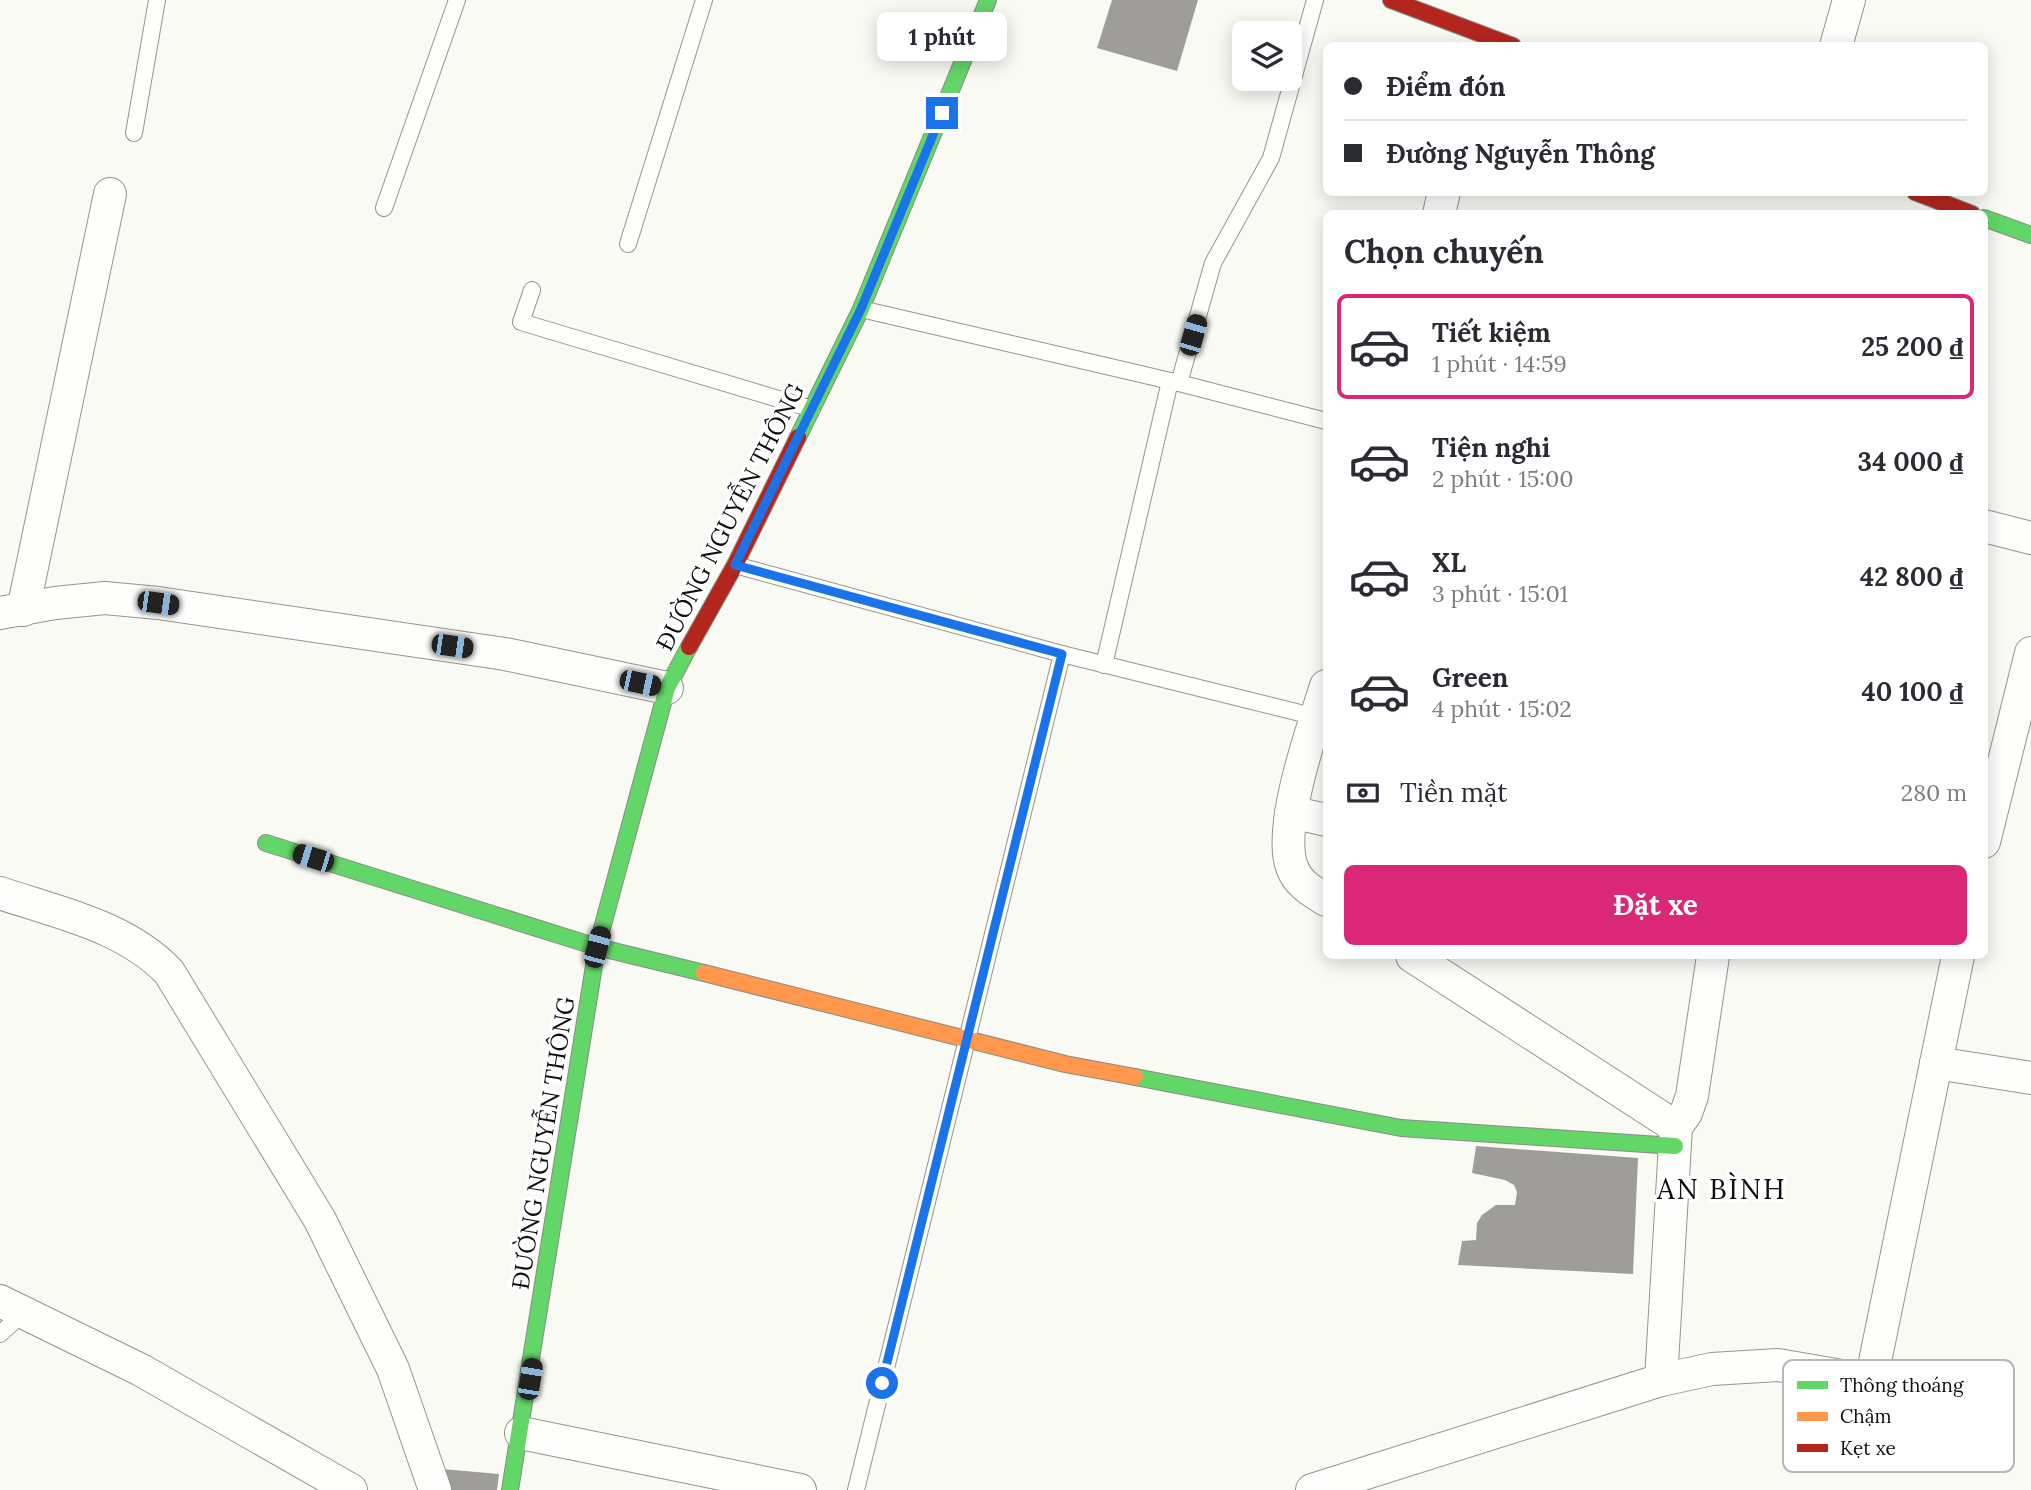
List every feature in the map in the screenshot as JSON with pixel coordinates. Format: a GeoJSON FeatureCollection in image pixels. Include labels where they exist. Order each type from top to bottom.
{"type":"FeatureCollection","features":[{"type":"Feature","properties":{"kind":"street","name":"ĐƯỜNG NGUYỄN THÔNG"},"geometry":{"type":"LineString","coordinates":[[510,1490],[597,947],[667,688],[735,565],[861,309],[988,0]]}},
{"type":"Feature","properties":{"kind":"street"},"geometry":{"type":"LineString","coordinates":[[1391,0],[1479,40]]}},
{"type":"Feature","properties":{"kind":"street"},"geometry":{"type":"LineString","coordinates":[[1837,42],[1849,0]]}},
{"type":"Feature","properties":{"kind":"street"},"geometry":{"type":"LineString","coordinates":[[110,194],[12,611],[105,598],[158,603],[505,654],[667,688]]}},
{"type":"Feature","properties":{"kind":"street"},"geometry":{"type":"LineString","coordinates":[[1925,196],[1962,210]]}},
{"type":"Feature","properties":{"kind":"street"},"geometry":{"type":"LineString","coordinates":[[1988,219],[2031,235]]}},
{"type":"Feature","properties":{"kind":"street"},"geometry":{"type":"LineString","coordinates":[[1988,527],[2031,538]]}},
{"type":"Feature","properties":{"kind":"street"},"geometry":{"type":"LineString","coordinates":[[1989,805],[2031,653]]}},
{"type":"Feature","properties":{"kind":"street"},"geometry":{"type":"LineString","coordinates":[[1323,695],[1291,812],[1288,844],[1292,869],[1303,886],[1323,898]]}},
{"type":"Feature","properties":{"kind":"street"},"geometry":{"type":"LineString","coordinates":[[1291,812],[1323,819]]}},
{"type":"Feature","properties":{"kind":"street"},"geometry":{"type":"LineString","coordinates":[[266,843],[597,947],[967,1037],[1066,1065],[1401,1128],[1675,1136]]}},
{"type":"Feature","properties":{"kind":"street"},"geometry":{"type":"LineString","coordinates":[[0,892],[124,937],[152,955],[169,972],[320,1220],[393,1369],[435,1490]]}},
{"type":"Feature","properties":{"kind":"street"},"geometry":{"type":"LineString","coordinates":[[1416,959],[1675,1136]]}},
{"type":"Feature","properties":{"kind":"street"},"geometry":{"type":"LineString","coordinates":[[1661,1380],[1675,1136],[1692,1096],[1713,959]]}},
{"type":"Feature","properties":{"kind":"street"},"geometry":{"type":"LineString","coordinates":[[1875,1360],[1936,1063],[1951,959]]}},
{"type":"Feature","properties":{"kind":"street"},"geometry":{"type":"LineString","coordinates":[[1936,1063],[2031,1078]]}},
{"type":"Feature","properties":{"kind":"street"},"geometry":{"type":"LineString","coordinates":[[13,1306],[141,1370],[351,1490]]}},
{"type":"Feature","properties":{"kind":"street"},"geometry":{"type":"LineString","coordinates":[[1312,1490],[1661,1380],[1712,1369],[1783,1366]]}},
{"type":"Feature","properties":{"kind":"street"},"geometry":{"type":"LineString","coordinates":[[521,1433],[800,1490]]}},
{"type":"Feature","properties":{"kind":"lane"},"geometry":{"type":"LineString","coordinates":[[134,133],[157,0]]}},
{"type":"Feature","properties":{"kind":"lane"},"geometry":{"type":"LineString","coordinates":[[384,208],[457,0]]}},
{"type":"Feature","properties":{"kind":"lane"},"geometry":{"type":"LineString","coordinates":[[628,244],[684,57],[704,0]]}},
{"type":"Feature","properties":{"kind":"lane"},"geometry":{"type":"LineString","coordinates":[[1104,665],[1174,382],[1213,263],[1271,158],[1315,0]]}},
{"type":"Feature","properties":{"kind":"lane"},"geometry":{"type":"LineString","coordinates":[[532,290],[521,322],[812,409]]}},
{"type":"Feature","properties":{"kind":"lane"},"geometry":{"type":"LineString","coordinates":[[861,309],[1174,382],[1323,420]]}},
{"type":"Feature","properties":{"kind":"lane"},"geometry":{"type":"LineString","coordinates":[[735,565],[1104,665],[1316,717]]}},
{"type":"Feature","properties":{"kind":"lane"},"geometry":{"type":"LineString","coordinates":[[856,1490],[1062,654]]}},
{"type":"Feature","properties":{"kind":"lane"},"geometry":{"type":"LineString","coordinates":[[0,1334],[13,1306]]}},
{"type":"Feature","properties":{"kind":"building"},"geometry":{"type":"Polygon","coordinates":[[[1112,0],[1198,0],[1177,71],[1097,48],[1112,0]]]}},
{"type":"Feature","properties":{"kind":"building"},"geometry":{"type":"Polygon","coordinates":[[[1476,1146],[1638,1158],[1633,1274],[1458,1265],[1462,1241],[1476,1240],[1477,1223],[1482,1215],[1496,1205],[1515,1205],[1517,1192],[1514,1185],[1505,1180],[1472,1173],[1476,1146]]]}},
{"type":"Feature","properties":{"kind":"building"},"geometry":{"type":"Polygon","coordinates":[[[442,1469],[499,1474],[497,1490],[450,1490],[442,1469]]]}},
{"type":"Feature","properties":{"kind":"traffic: fast"},"geometry":{"type":"LineString","coordinates":[[798,437],[861,309],[988,0]]}},
{"type":"Feature","properties":{"kind":"traffic: fast"},"geometry":{"type":"LineString","coordinates":[[1988,219],[2031,235]]}},
{"type":"Feature","properties":{"kind":"traffic: fast"},"geometry":{"type":"LineString","coordinates":[[510,1490],[597,947],[667,688],[689,647]]}},
{"type":"Feature","properties":{"kind":"traffic: fast"},"geometry":{"type":"LineString","coordinates":[[266,843],[597,947],[704,973]]}},
{"type":"Feature","properties":{"kind":"traffic: fast"},"geometry":{"type":"LineString","coordinates":[[1135,1077],[1401,1128],[1675,1146]]}},
{"type":"Feature","properties":{"kind":"traffic: slow"},"geometry":{"type":"LineString","coordinates":[[704,973],[1065,1064],[1135,1077]]}},
{"type":"Feature","properties":{"kind":"traffic: jam"},"geometry":{"type":"LineString","coordinates":[[1391,0],[1502,42]]}},
{"type":"Feature","properties":{"kind":"traffic: jam"},"geometry":{"type":"LineString","coordinates":[[1925,196],[1962,210]]}},
{"type":"Feature","properties":{"kind":"traffic: jam"},"geometry":{"type":"LineString","coordinates":[[689,647],[735,565],[798,437]]}},
{"type":"Feature","properties":{"kind":"district","name":"AN BÌNH"},"geometry":{"type":"Point","coordinates":[1722,1189]}},
{"type":"Feature","properties":{"kind":"route"},"geometry":{"type":"LineString","coordinates":[[882,1383],[1062,654],[735,565],[861,309],[942,113]]}}]}
